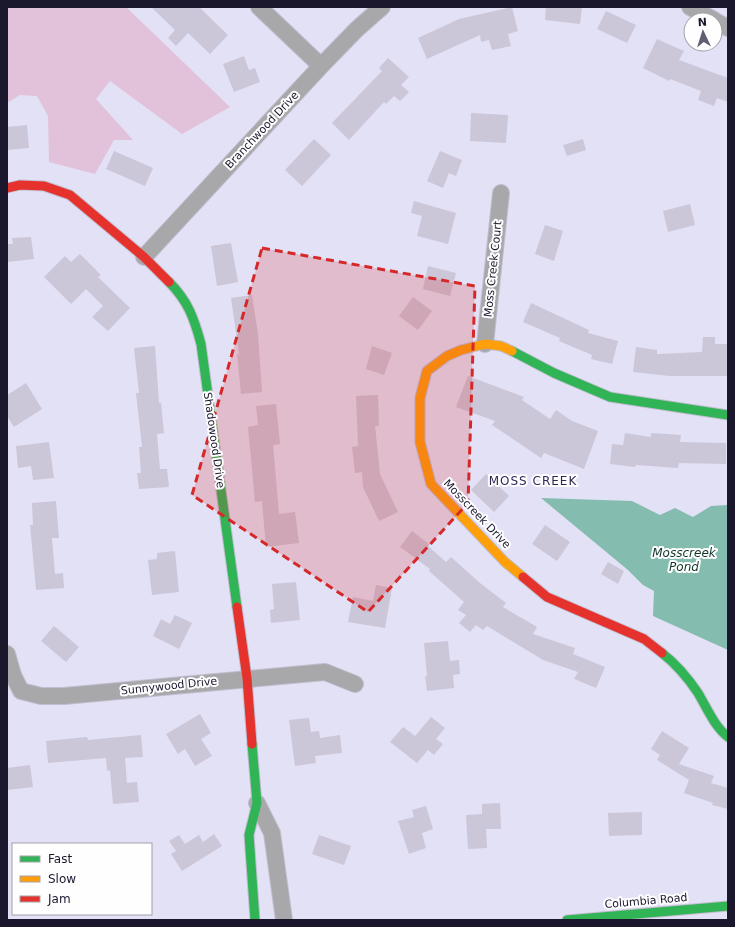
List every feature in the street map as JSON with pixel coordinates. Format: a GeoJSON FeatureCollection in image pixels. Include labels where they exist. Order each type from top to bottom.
{"type":"FeatureCollection","features":[{"type":"Feature","properties":{"kind":"street"},"geometry":{"type":"LineString","coordinates":[[259,7],[321,66]]}},
{"type":"Feature","properties":{"kind":"street","name":"Branchwood Drive"},"geometry":{"type":"LineString","coordinates":[[144,257],[357,28],[382,7]]}},
{"type":"Feature","properties":{"kind":"street"},"geometry":{"type":"LineString","coordinates":[[690,7],[699,12]]}},
{"type":"Feature","properties":{"kind":"street","name":"Shadowood Drive"},"geometry":{"type":"LineString","coordinates":[[7,188],[20,185],[44,186],[70,195],[144,257],[181,294],[194,317],[201,344],[247,678],[257,803],[249,835],[255,920]]}},
{"type":"Feature","properties":{"kind":"street","name":"Moss Creek Court"},"geometry":{"type":"LineString","coordinates":[[485,344],[501,193]]}},
{"type":"Feature","properties":{"kind":"street","name":"Mosscreek Drive"},"geometry":{"type":"LineString","coordinates":[[728,415],[610,397],[554,373],[501,346],[485,344],[461,350],[447,356],[427,371],[420,398],[420,442],[431,484],[505,562],[547,597],[644,639],[674,662],[697,692],[719,730],[728,737]]}},
{"type":"Feature","properties":{"kind":"street","name":"Sunnywood Drive"},"geometry":{"type":"LineString","coordinates":[[7,654],[13,675],[21,691],[41,696],[64,696],[325,672],[355,684]]}},
{"type":"Feature","properties":{"kind":"street","name":"Shadowood Drive"},"geometry":{"type":"LineString","coordinates":[[257,803],[272,833],[284,920]]}},
{"type":"Feature","properties":{"kind":"street","name":"Columbia Road"},"geometry":{"type":"LineString","coordinates":[[566,920],[728,906]]}},
{"type":"Feature","properties":{"kind":"highlighted area"},"geometry":{"type":"Polygon","coordinates":[[[262,248],[475,286],[468,503],[368,612],[192,495],[262,248]]]}},
{"type":"Feature","properties":{"kind":"shaded area"},"geometry":{"type":"Polygon","coordinates":[[[7,7],[126,7],[230,107],[182,134],[110,81],[96,99],[133,140],[114,140],[95,174],[49,162],[48,116],[37,96],[20,95],[7,103],[7,7]]]}},
{"type":"Feature","properties":{"kind":"water","name":"Mosscreek Pond"},"geometry":{"type":"Polygon","coordinates":[[[541,498],[632,501],[660,515],[675,508],[693,517],[711,506],[728,505],[728,650],[653,616],[654,591],[643,585],[628,570],[541,498]]]}},
{"type":"Feature","properties":{"kind":"building"},"geometry":{"type":"Polygon","coordinates":[[[151,7],[199,7],[228,35],[210,54],[188,33],[176,46],[168,38],[175,30],[151,7]]]}},
{"type":"Feature","properties":{"kind":"building"},"geometry":{"type":"Polygon","coordinates":[[[512,7],[518,31],[508,34],[511,46],[492,50],[489,40],[481,42],[480,35],[427,59],[418,38],[459,19],[512,7]]]}},
{"type":"Feature","properties":{"kind":"building"},"geometry":{"type":"Polygon","coordinates":[[[546,7],[582,7],[580,24],[545,20],[546,7]]]}},
{"type":"Feature","properties":{"kind":"building"},"geometry":{"type":"Polygon","coordinates":[[[606,11],[636,25],[627,43],[597,29],[606,11]]]}},
{"type":"Feature","properties":{"kind":"building"},"geometry":{"type":"Polygon","coordinates":[[[657,39],[683,51],[679,60],[728,78],[728,102],[717,98],[714,106],[698,100],[701,91],[670,79],[669,81],[643,68],[657,39]]]}},
{"type":"Feature","properties":{"kind":"building"},"geometry":{"type":"Polygon","coordinates":[[[244,56],[249,70],[255,68],[260,82],[234,92],[223,64],[244,56]]]}},
{"type":"Feature","properties":{"kind":"building"},"geometry":{"type":"Polygon","coordinates":[[[388,58],[409,77],[401,85],[409,92],[400,101],[394,96],[386,104],[384,102],[349,140],[332,123],[382,71],[379,68],[388,58]]]}},
{"type":"Feature","properties":{"kind":"building"},"geometry":{"type":"Polygon","coordinates":[[[471,113],[508,115],[506,143],[470,141],[471,113]]]}},
{"type":"Feature","properties":{"kind":"building"},"geometry":{"type":"Polygon","coordinates":[[[27,125],[29,148],[7,150],[7,127],[27,125]]]}},
{"type":"Feature","properties":{"kind":"building"},"geometry":{"type":"Polygon","coordinates":[[[314,139],[331,155],[302,186],[285,170],[314,139]]]}},
{"type":"Feature","properties":{"kind":"building"},"geometry":{"type":"Polygon","coordinates":[[[583,139],[586,150],[567,156],[563,145],[583,139]]]}},
{"type":"Feature","properties":{"kind":"building"},"geometry":{"type":"Polygon","coordinates":[[[114,151],[153,168],[145,186],[106,169],[114,151]]]}},
{"type":"Feature","properties":{"kind":"building"},"geometry":{"type":"Polygon","coordinates":[[[440,151],[462,160],[456,176],[449,173],[443,188],[427,181],[440,151]]]}},
{"type":"Feature","properties":{"kind":"building"},"geometry":{"type":"Polygon","coordinates":[[[414,201],[456,213],[448,244],[417,236],[422,216],[411,213],[414,201]]]}},
{"type":"Feature","properties":{"kind":"building"},"geometry":{"type":"Polygon","coordinates":[[[690,204],[695,225],[668,232],[663,211],[690,204]]]}},
{"type":"Feature","properties":{"kind":"building"},"geometry":{"type":"Polygon","coordinates":[[[545,225],[563,231],[554,261],[535,254],[545,225]]]}},
{"type":"Feature","properties":{"kind":"building"},"geometry":{"type":"Polygon","coordinates":[[[31,237],[34,259],[7,262],[7,244],[13,244],[12,238],[31,237]]]}},
{"type":"Feature","properties":{"kind":"building"},"geometry":{"type":"Polygon","coordinates":[[[231,243],[238,282],[217,286],[211,246],[231,243]]]}},
{"type":"Feature","properties":{"kind":"building"},"geometry":{"type":"Polygon","coordinates":[[[80,254],[101,275],[98,277],[130,308],[108,331],[92,317],[103,306],[86,289],[71,304],[44,277],[65,256],[71,262],[80,254]]]}},
{"type":"Feature","properties":{"kind":"building"},"geometry":{"type":"Polygon","coordinates":[[[428,266],[456,273],[450,296],[423,289],[428,266]]]}},
{"type":"Feature","properties":{"kind":"building"},"geometry":{"type":"Polygon","coordinates":[[[252,295],[258,334],[262,392],[241,394],[237,354],[239,354],[231,298],[252,295]]]}},
{"type":"Feature","properties":{"kind":"building"},"geometry":{"type":"Polygon","coordinates":[[[413,297],[432,311],[418,330],[399,316],[413,297]]]}},
{"type":"Feature","properties":{"kind":"building"},"geometry":{"type":"Polygon","coordinates":[[[531,303],[589,330],[588,333],[618,341],[612,364],[591,359],[592,355],[559,341],[560,338],[523,322],[531,303]]]}},
{"type":"Feature","properties":{"kind":"building"},"geometry":{"type":"Polygon","coordinates":[[[703,337],[715,337],[715,344],[728,344],[728,376],[669,376],[633,372],[636,347],[657,350],[657,354],[702,352],[703,337]]]}},
{"type":"Feature","properties":{"kind":"building"},"geometry":{"type":"Polygon","coordinates":[[[155,346],[159,403],[161,403],[164,433],[157,434],[160,469],[167,469],[169,487],[139,489],[137,473],[141,473],[139,447],[142,447],[136,393],[139,393],[134,348],[155,346]]]}},
{"type":"Feature","properties":{"kind":"building"},"geometry":{"type":"Polygon","coordinates":[[[372,346],[392,353],[384,375],[366,369],[372,346]]]}},
{"type":"Feature","properties":{"kind":"building"},"geometry":{"type":"Polygon","coordinates":[[[468,376],[524,397],[522,400],[550,419],[556,410],[572,421],[598,431],[584,469],[544,453],[541,458],[492,425],[495,421],[456,407],[468,376]]]}},
{"type":"Feature","properties":{"kind":"building"},"geometry":{"type":"Polygon","coordinates":[[[26,383],[42,409],[14,427],[7,416],[7,395],[26,383]]]}},
{"type":"Feature","properties":{"kind":"building"},"geometry":{"type":"Polygon","coordinates":[[[378,395],[379,426],[375,426],[380,474],[398,512],[379,521],[363,487],[362,472],[355,473],[352,447],[358,446],[356,396],[378,395]]]}},
{"type":"Feature","properties":{"kind":"building"},"geometry":{"type":"Polygon","coordinates":[[[276,404],[280,444],[273,445],[279,514],[295,512],[299,543],[266,547],[262,501],[255,502],[248,427],[258,425],[256,406],[276,404]]]}},
{"type":"Feature","properties":{"kind":"building"},"geometry":{"type":"Polygon","coordinates":[[[625,433],[651,437],[651,433],[681,435],[680,442],[726,443],[726,464],[679,463],[678,468],[636,465],[635,467],[610,464],[612,444],[623,445],[625,433]]]}},
{"type":"Feature","properties":{"kind":"building"},"geometry":{"type":"Polygon","coordinates":[[[49,442],[54,478],[33,480],[31,466],[18,468],[16,446],[49,442]]]}},
{"type":"Feature","properties":{"kind":"building"},"geometry":{"type":"Polygon","coordinates":[[[486,474],[509,496],[494,512],[471,490],[486,474]]]}},
{"type":"Feature","properties":{"kind":"building"},"geometry":{"type":"Polygon","coordinates":[[[56,501],[59,538],[52,538],[55,574],[63,573],[64,588],[36,590],[30,525],[33,525],[32,503],[56,501]]]}},
{"type":"Feature","properties":{"kind":"building"},"geometry":{"type":"Polygon","coordinates":[[[545,525],[570,542],[557,561],[532,544],[545,525]]]}},
{"type":"Feature","properties":{"kind":"building"},"geometry":{"type":"Polygon","coordinates":[[[412,531],[429,544],[428,546],[446,562],[451,557],[480,583],[506,603],[503,607],[537,627],[533,634],[575,648],[573,654],[605,667],[596,688],[574,679],[578,672],[543,660],[487,626],[483,630],[476,625],[470,632],[459,623],[466,615],[458,610],[464,602],[429,571],[430,569],[400,547],[412,531]]]}},
{"type":"Feature","properties":{"kind":"building"},"geometry":{"type":"Polygon","coordinates":[[[175,551],[179,592],[152,595],[148,560],[157,559],[157,553],[175,551]]]}},
{"type":"Feature","properties":{"kind":"building"},"geometry":{"type":"Polygon","coordinates":[[[608,562],[624,571],[618,584],[601,574],[608,562]]]}},
{"type":"Feature","properties":{"kind":"building"},"geometry":{"type":"Polygon","coordinates":[[[296,582],[300,620],[271,623],[270,610],[274,609],[272,584],[296,582]]]}},
{"type":"Feature","properties":{"kind":"building"},"geometry":{"type":"Polygon","coordinates":[[[376,585],[392,588],[385,628],[348,622],[353,597],[373,601],[376,585]]]}},
{"type":"Feature","properties":{"kind":"building"},"geometry":{"type":"Polygon","coordinates":[[[175,615],[192,623],[179,649],[153,636],[161,619],[170,624],[175,615]]]}},
{"type":"Feature","properties":{"kind":"building"},"geometry":{"type":"Polygon","coordinates":[[[54,626],[79,647],[66,662],[41,641],[54,626]]]}},
{"type":"Feature","properties":{"kind":"building"},"geometry":{"type":"Polygon","coordinates":[[[448,641],[450,661],[459,660],[460,674],[453,675],[454,688],[427,691],[424,643],[448,641]]]}},
{"type":"Feature","properties":{"kind":"building"},"geometry":{"type":"Polygon","coordinates":[[[200,714],[211,733],[201,739],[212,756],[195,766],[185,749],[178,754],[166,734],[200,714]]]}},
{"type":"Feature","properties":{"kind":"building"},"geometry":{"type":"Polygon","coordinates":[[[431,717],[445,728],[436,739],[443,744],[434,755],[428,750],[417,763],[390,742],[403,727],[415,736],[431,717]]]}},
{"type":"Feature","properties":{"kind":"building"},"geometry":{"type":"Polygon","coordinates":[[[309,718],[311,732],[319,731],[320,738],[340,735],[342,753],[315,756],[316,763],[295,766],[289,720],[309,718]]]}},
{"type":"Feature","properties":{"kind":"building"},"geometry":{"type":"Polygon","coordinates":[[[662,731],[689,748],[679,764],[714,776],[711,783],[728,788],[728,809],[712,805],[713,803],[684,793],[689,780],[657,760],[660,755],[651,749],[662,731]]]}},
{"type":"Feature","properties":{"kind":"building"},"geometry":{"type":"Polygon","coordinates":[[[141,735],[143,757],[125,758],[127,783],[137,782],[139,802],[113,804],[110,770],[107,771],[106,758],[48,763],[46,741],[87,737],[88,740],[141,735]]]}},
{"type":"Feature","properties":{"kind":"building"},"geometry":{"type":"Polygon","coordinates":[[[30,765],[33,787],[7,790],[7,768],[30,765]]]}},
{"type":"Feature","properties":{"kind":"building"},"geometry":{"type":"Polygon","coordinates":[[[500,803],[501,829],[486,829],[487,848],[468,849],[466,815],[482,814],[482,804],[500,803]]]}},
{"type":"Feature","properties":{"kind":"building"},"geometry":{"type":"Polygon","coordinates":[[[426,806],[433,829],[422,833],[426,848],[409,854],[398,821],[414,817],[412,810],[426,806]]]}},
{"type":"Feature","properties":{"kind":"building"},"geometry":{"type":"Polygon","coordinates":[[[642,812],[642,835],[609,836],[608,813],[642,812]]]}},
{"type":"Feature","properties":{"kind":"building"},"geometry":{"type":"Polygon","coordinates":[[[214,834],[222,846],[182,871],[171,854],[176,851],[169,841],[179,835],[185,844],[199,835],[203,842],[214,834]]]}},
{"type":"Feature","properties":{"kind":"building"},"geometry":{"type":"Polygon","coordinates":[[[319,835],[351,846],[344,865],[312,854],[319,835]]]}},
{"type":"Feature","properties":{"kind":"traffic: fast"},"geometry":{"type":"LineString","coordinates":[[169,282],[176,289],[190,310],[201,344],[237,607]]}},
{"type":"Feature","properties":{"kind":"traffic: fast"},"geometry":{"type":"LineString","coordinates":[[512,351],[554,373],[610,397],[728,415]]}},
{"type":"Feature","properties":{"kind":"traffic: fast"},"geometry":{"type":"LineString","coordinates":[[662,653],[690,682],[719,728],[728,737]]}},
{"type":"Feature","properties":{"kind":"traffic: fast"},"geometry":{"type":"LineString","coordinates":[[252,744],[257,803],[249,835],[255,920]]}},
{"type":"Feature","properties":{"kind":"traffic: fast"},"geometry":{"type":"LineString","coordinates":[[567,920],[728,906]]}},
{"type":"Feature","properties":{"kind":"traffic: slow"},"geometry":{"type":"LineString","coordinates":[[512,351],[501,346],[485,344],[461,350],[447,356],[427,371],[420,398],[420,442],[431,484],[505,562],[523,577]]}},
{"type":"Feature","properties":{"kind":"traffic: jam"},"geometry":{"type":"LineString","coordinates":[[7,188],[20,185],[44,186],[70,195],[144,257],[169,282]]}},
{"type":"Feature","properties":{"kind":"traffic: jam"},"geometry":{"type":"LineString","coordinates":[[523,577],[547,597],[644,639],[662,653]]}},
{"type":"Feature","properties":{"kind":"traffic: jam"},"geometry":{"type":"LineString","coordinates":[[237,607],[247,678],[252,744]]}},
{"type":"Feature","properties":{"kind":"district","name":"MOSS CREEK"},"geometry":{"type":"Point","coordinates":[533,481]}}]}
